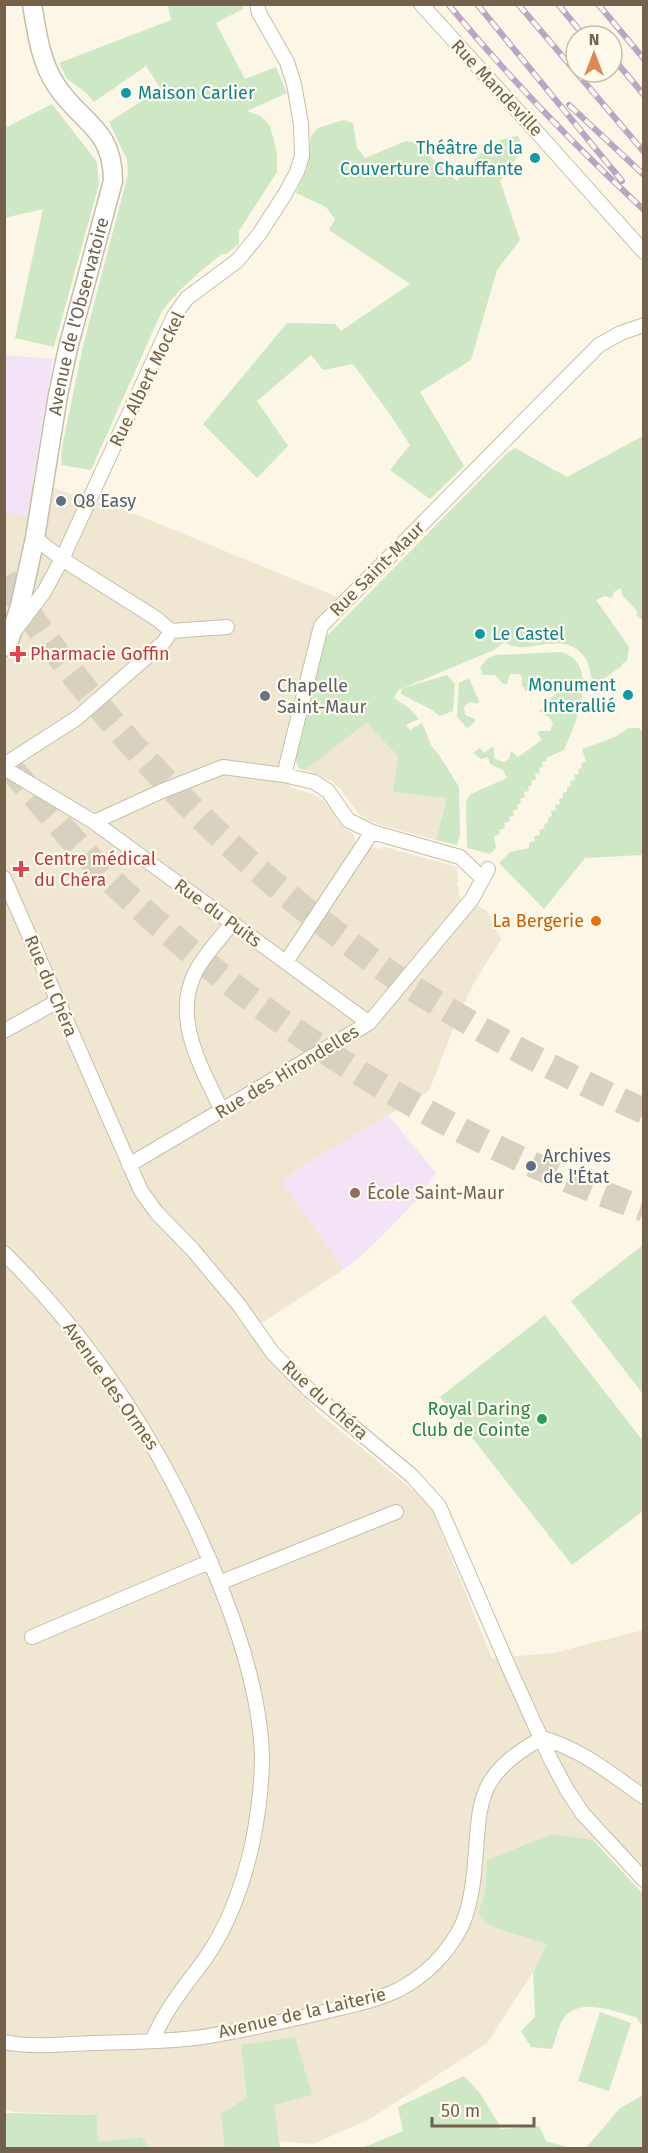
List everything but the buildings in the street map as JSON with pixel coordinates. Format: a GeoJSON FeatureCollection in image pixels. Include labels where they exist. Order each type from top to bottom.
{"type":"FeatureCollection","features":[{"type":"Feature","properties":{"kind":"street","name":"Avenue de l'Observatoire"},"geometry":{"type":"LineString","coordinates":[[7,643],[20,606],[35,538],[58,394],[68,348],[111,194],[113,170],[106,142],[61,92],[45,66],[32,4]]}},
{"type":"Feature","properties":{"kind":"street","name":"Rue Albert Mockel"},"geometry":{"type":"LineString","coordinates":[[7,643],[44,592],[62,559],[174,316],[187,298],[237,261],[260,232],[297,172],[303,144],[294,84],[286,62],[259,13],[257,4]]}},
{"type":"Feature","properties":{"kind":"street","name":"Rue Mandeville"},"geometry":{"type":"LineString","coordinates":[[421,4],[644,252]]}},
{"type":"Feature","properties":{"kind":"street","name":"Rue Saint-Maur"},"geometry":{"type":"LineString","coordinates":[[284,776],[321,626],[599,345],[621,333],[644,325]]}},
{"type":"Feature","properties":{"kind":"street"},"geometry":{"type":"LineString","coordinates":[[35,538],[62,559],[157,619],[171,631],[227,627]]}},
{"type":"Feature","properties":{"kind":"street"},"geometry":{"type":"LineString","coordinates":[[4,766],[77,718],[164,642],[171,631]]}},
{"type":"Feature","properties":{"kind":"street","name":"Rue du Puits"},"geometry":{"type":"LineString","coordinates":[[4,766],[94,822],[369,1023]]}},
{"type":"Feature","properties":{"kind":"street"},"geometry":{"type":"LineString","coordinates":[[94,822],[162,791],[223,767],[314,782],[328,791],[348,820],[372,832],[286,962]]}},
{"type":"Feature","properties":{"kind":"street","name":"Rue des Hirondelles"},"geometry":{"type":"LineString","coordinates":[[129,1165],[369,1023],[472,899],[485,874],[460,857],[372,832]]}},
{"type":"Feature","properties":{"kind":"street","name":"Rue du Chéra"},"geometry":{"type":"LineString","coordinates":[[4,878],[141,1191],[157,1213],[192,1248],[239,1305],[272,1352],[309,1390],[412,1476],[439,1506],[506,1662],[567,1791],[583,1814],[644,1880]]}},
{"type":"Feature","properties":{"kind":"street"},"geometry":{"type":"LineString","coordinates":[[222,1111],[194,1048],[186,1022],[187,998],[196,972],[232,923]]}},
{"type":"Feature","properties":{"kind":"street"},"geometry":{"type":"LineString","coordinates":[[4,1030],[58,1001]]}},
{"type":"Feature","properties":{"kind":"street","name":"Avenue des Ormes"},"geometry":{"type":"LineString","coordinates":[[4,1253],[42,1290],[93,1354],[135,1414],[163,1462],[189,1513],[219,1583],[242,1648],[260,1734],[261,1775],[257,1814],[247,1863],[211,1950],[172,2004],[152,2041]]}},
{"type":"Feature","properties":{"kind":"street"},"geometry":{"type":"LineString","coordinates":[[219,1583],[396,1512]]}},
{"type":"Feature","properties":{"kind":"street"},"geometry":{"type":"LineString","coordinates":[[32,1637],[202,1565],[212,1565]]}},
{"type":"Feature","properties":{"kind":"street"},"geometry":{"type":"LineString","coordinates":[[542,1738],[566,1746],[595,1762],[644,1797]]}},
{"type":"Feature","properties":{"kind":"street","name":"Avenue de la Laiterie"},"geometry":{"type":"LineString","coordinates":[[4,2042],[52,2045],[152,2041],[228,2033],[309,2016],[395,1991],[421,1976],[447,1950],[462,1926],[473,1884],[479,1812],[487,1786],[506,1762],[542,1738]]}},
{"type":"Feature","properties":{"kind":"shaded area"},"geometry":{"type":"Polygon","coordinates":[[[4,355],[53,359],[27,516],[8,513],[5,510],[4,355]]]}},
{"type":"Feature","properties":{"kind":"shaded area"},"geometry":{"type":"Polygon","coordinates":[[[4,456],[34,482],[140,516],[337,597],[321,626],[284,776],[291,788],[313,794],[324,801],[339,823],[354,835],[355,841],[379,849],[385,847],[457,867],[458,882],[456,885],[458,885],[460,898],[488,913],[501,939],[461,1009],[429,1091],[296,1170],[282,1182],[344,1269],[250,1331],[316,1411],[429,1503],[492,1658],[554,1653],[643,1630],[643,1872],[593,1840],[487,1860],[485,1892],[478,1914],[492,1927],[547,1944],[533,1972],[487,2043],[370,2119],[313,2144],[225,2136],[225,2148],[149,2148],[142,2137],[98,2142],[97,2115],[5,2110],[4,456]]]}},
{"type":"Feature","properties":{"kind":"shaded area"},"geometry":{"type":"Polygon","coordinates":[[[365,722],[398,756],[447,798],[436,840],[368,820],[358,813],[332,781],[305,770],[365,722]]]}},
{"type":"Feature","properties":{"kind":"shaded area","name":"École Saint-Maur"},"geometry":{"type":"Polygon","coordinates":[[[388,1115],[436,1173],[412,1205],[361,1256],[344,1269],[282,1182],[296,1170],[388,1115]]]}},
{"type":"Feature","properties":{"kind":"green space"},"geometry":{"type":"Polygon","coordinates":[[[168,5],[243,5],[243,9],[216,23],[245,79],[276,67],[287,93],[247,111],[261,116],[270,126],[277,153],[277,172],[239,231],[239,244],[226,254],[222,254],[198,274],[175,295],[162,311],[91,470],[61,465],[62,447],[83,346],[128,174],[127,160],[109,122],[161,89],[146,66],[94,102],[67,79],[59,63],[171,20],[168,5]]]}},
{"type":"Feature","properties":{"kind":"green space"},"geometry":{"type":"Polygon","coordinates":[[[52,104],[97,162],[99,184],[54,347],[15,338],[43,209],[4,218],[5,128],[52,104]]]}},
{"type":"Feature","properties":{"kind":"green space"},"geometry":{"type":"Polygon","coordinates":[[[343,120],[353,123],[357,148],[365,158],[406,141],[416,143],[457,181],[483,152],[498,142],[518,136],[523,149],[500,181],[520,240],[497,270],[471,360],[420,392],[464,466],[430,499],[390,470],[410,445],[353,364],[323,370],[311,355],[257,401],[288,446],[257,478],[203,424],[287,323],[335,324],[341,331],[410,284],[329,230],[335,219],[326,207],[296,193],[307,169],[311,136],[318,128],[343,120]]]}},
{"type":"Feature","properties":{"kind":"green space"},"geometry":{"type":"Polygon","coordinates":[[[643,436],[643,620],[636,615],[638,612],[622,595],[621,588],[610,598],[605,596],[596,600],[629,647],[627,661],[595,685],[586,659],[574,648],[564,644],[523,647],[505,642],[494,650],[398,690],[394,698],[409,708],[419,719],[406,725],[410,730],[422,723],[432,747],[459,787],[460,835],[457,845],[436,840],[447,798],[394,792],[393,794],[398,756],[366,723],[305,770],[298,768],[295,757],[322,641],[506,454],[515,448],[567,477],[643,436]]]}},
{"type":"Feature","properties":{"kind":"green space"},"geometry":{"type":"Polygon","coordinates":[[[562,652],[574,659],[580,669],[583,682],[579,711],[564,750],[542,762],[543,767],[539,768],[540,773],[535,774],[536,779],[531,781],[529,791],[524,792],[525,797],[520,799],[518,809],[513,811],[514,816],[509,817],[510,821],[504,823],[505,828],[499,830],[500,834],[494,836],[496,848],[490,854],[467,848],[466,801],[471,794],[507,778],[503,770],[490,764],[488,757],[481,759],[473,753],[480,748],[484,753],[492,747],[494,758],[503,762],[509,759],[511,751],[518,757],[542,740],[538,734],[539,731],[550,731],[553,724],[550,718],[539,711],[545,707],[543,704],[557,693],[548,680],[534,689],[532,687],[525,691],[522,687],[522,677],[519,674],[510,674],[507,684],[503,684],[495,675],[483,675],[480,667],[488,658],[496,655],[562,652]]]}},
{"type":"Feature","properties":{"kind":"green space"},"geometry":{"type":"Polygon","coordinates":[[[447,675],[455,684],[453,711],[440,716],[401,694],[403,688],[447,675]]]}},
{"type":"Feature","properties":{"kind":"green space"},"geometry":{"type":"Polygon","coordinates":[[[469,678],[479,701],[477,704],[470,702],[464,707],[465,715],[475,719],[475,722],[467,728],[457,717],[459,683],[469,678]]]}},
{"type":"Feature","properties":{"kind":"green space"},"geometry":{"type":"Polygon","coordinates":[[[629,728],[639,728],[643,732],[643,855],[585,858],[544,909],[499,863],[510,852],[529,848],[529,843],[535,841],[534,836],[540,835],[539,830],[545,828],[544,824],[548,823],[548,818],[552,816],[551,811],[556,810],[555,805],[560,804],[559,799],[563,798],[563,793],[567,792],[567,787],[571,786],[570,781],[575,780],[574,775],[579,774],[578,769],[582,768],[581,763],[586,762],[582,749],[615,737],[629,728]]]}},
{"type":"Feature","properties":{"kind":"green space"},"geometry":{"type":"Polygon","coordinates":[[[643,1245],[643,1394],[571,1301],[643,1245]]]}},
{"type":"Feature","properties":{"kind":"green space","name":"Royal Daring Club de Cointe"},"geometry":{"type":"Polygon","coordinates":[[[545,1315],[643,1441],[643,1511],[572,1565],[440,1397],[545,1315]]]}},
{"type":"Feature","properties":{"kind":"green space"},"geometry":{"type":"Polygon","coordinates":[[[552,1834],[593,1840],[644,1895],[643,2027],[636,2017],[601,2008],[583,2007],[564,2017],[552,2049],[531,2047],[521,2031],[535,2017],[533,1972],[547,1944],[492,1927],[478,1914],[485,1892],[487,1860],[552,1834]]]}},
{"type":"Feature","properties":{"kind":"green space"},"geometry":{"type":"Polygon","coordinates":[[[600,2012],[631,2023],[609,2091],[578,2081],[600,2012]]]}},
{"type":"Feature","properties":{"kind":"green space"},"geometry":{"type":"Polygon","coordinates":[[[295,2037],[312,2095],[274,2105],[280,2148],[225,2148],[221,2114],[247,2097],[241,2045],[295,2037]]]}},
{"type":"Feature","properties":{"kind":"green space"},"geometry":{"type":"Polygon","coordinates":[[[464,2076],[479,2092],[502,2129],[539,2126],[546,2141],[571,2148],[362,2148],[403,2131],[398,2107],[464,2076]]]}},
{"type":"Feature","properties":{"kind":"green space"},"geometry":{"type":"Polygon","coordinates":[[[643,2095],[643,2148],[586,2148],[619,2109],[643,2095]]]}},
{"type":"Feature","properties":{"kind":"green space"},"geometry":{"type":"Polygon","coordinates":[[[5,2113],[97,2115],[98,2142],[142,2137],[149,2148],[5,2148],[5,2113]]]}},
{"type":"Feature","properties":{"kind":"tunnel"},"geometry":{"type":"LineString","coordinates":[[4,578],[77,679],[117,728],[202,819],[296,902],[386,971],[429,998],[550,1066],[644,1111]]}},
{"type":"Feature","properties":{"kind":"tunnel"},"geometry":{"type":"LineString","coordinates":[[9,766],[77,845],[121,890],[179,942],[302,1035],[366,1077],[432,1115],[501,1150],[571,1181],[644,1209]]}},
{"type":"Feature","properties":{"kind":"railway"},"geometry":{"type":"LineString","coordinates":[[448,4],[543,110],[644,210]]}},
{"type":"Feature","properties":{"kind":"railway"},"geometry":{"type":"LineString","coordinates":[[477,4],[622,181]]}},
{"type":"Feature","properties":{"kind":"railway"},"geometry":{"type":"LineString","coordinates":[[518,4],[644,152]]}},
{"type":"Feature","properties":{"kind":"railway"},"geometry":{"type":"LineString","coordinates":[[558,4],[574,24]]}},
{"type":"Feature","properties":{"kind":"railway"},"geometry":{"type":"LineString","coordinates":[[598,4],[644,59]]}},
{"type":"Feature","properties":{"kind":"railway"},"geometry":{"type":"LineString","coordinates":[[624,71],[644,95]]}},
{"type":"Feature","properties":{"kind":"railway"},"geometry":{"type":"LineString","coordinates":[[569,105],[644,175]]}},
{"type":"Feature","properties":{"kind":"place","name":"Maison Carlier"},"geometry":{"type":"Point","coordinates":[126,93]}},
{"type":"Feature","properties":{"kind":"place","name":"Théâtre de la Couverture Chauffante"},"geometry":{"type":"Point","coordinates":[535,158]}},
{"type":"Feature","properties":{"kind":"place","name":"Q8 Easy"},"geometry":{"type":"Point","coordinates":[61,501]}},
{"type":"Feature","properties":{"kind":"place","name":"Le Castel"},"geometry":{"type":"Point","coordinates":[480,634]}},
{"type":"Feature","properties":{"kind":"place","name":"Pharmacie Goffin"},"geometry":{"type":"Point","coordinates":[18,654]}},
{"type":"Feature","properties":{"kind":"place","name":"Monument Interallié"},"geometry":{"type":"Point","coordinates":[628,695]}},
{"type":"Feature","properties":{"kind":"place","name":"Chapelle Saint-Maur"},"geometry":{"type":"Point","coordinates":[265,696]}},
{"type":"Feature","properties":{"kind":"place","name":"Centre médical du Chéra"},"geometry":{"type":"Point","coordinates":[21,869]}},
{"type":"Feature","properties":{"kind":"place","name":"La Bergerie"},"geometry":{"type":"Point","coordinates":[596,921]}},
{"type":"Feature","properties":{"kind":"place","name":"Archives de l'État"},"geometry":{"type":"Point","coordinates":[531,1166]}},
{"type":"Feature","properties":{"kind":"place","name":"École Saint-Maur"},"geometry":{"type":"Point","coordinates":[355,1193]}},
{"type":"Feature","properties":{"kind":"place","name":"Royal Daring Club de Cointe"},"geometry":{"type":"Point","coordinates":[542,1419]}}]}
